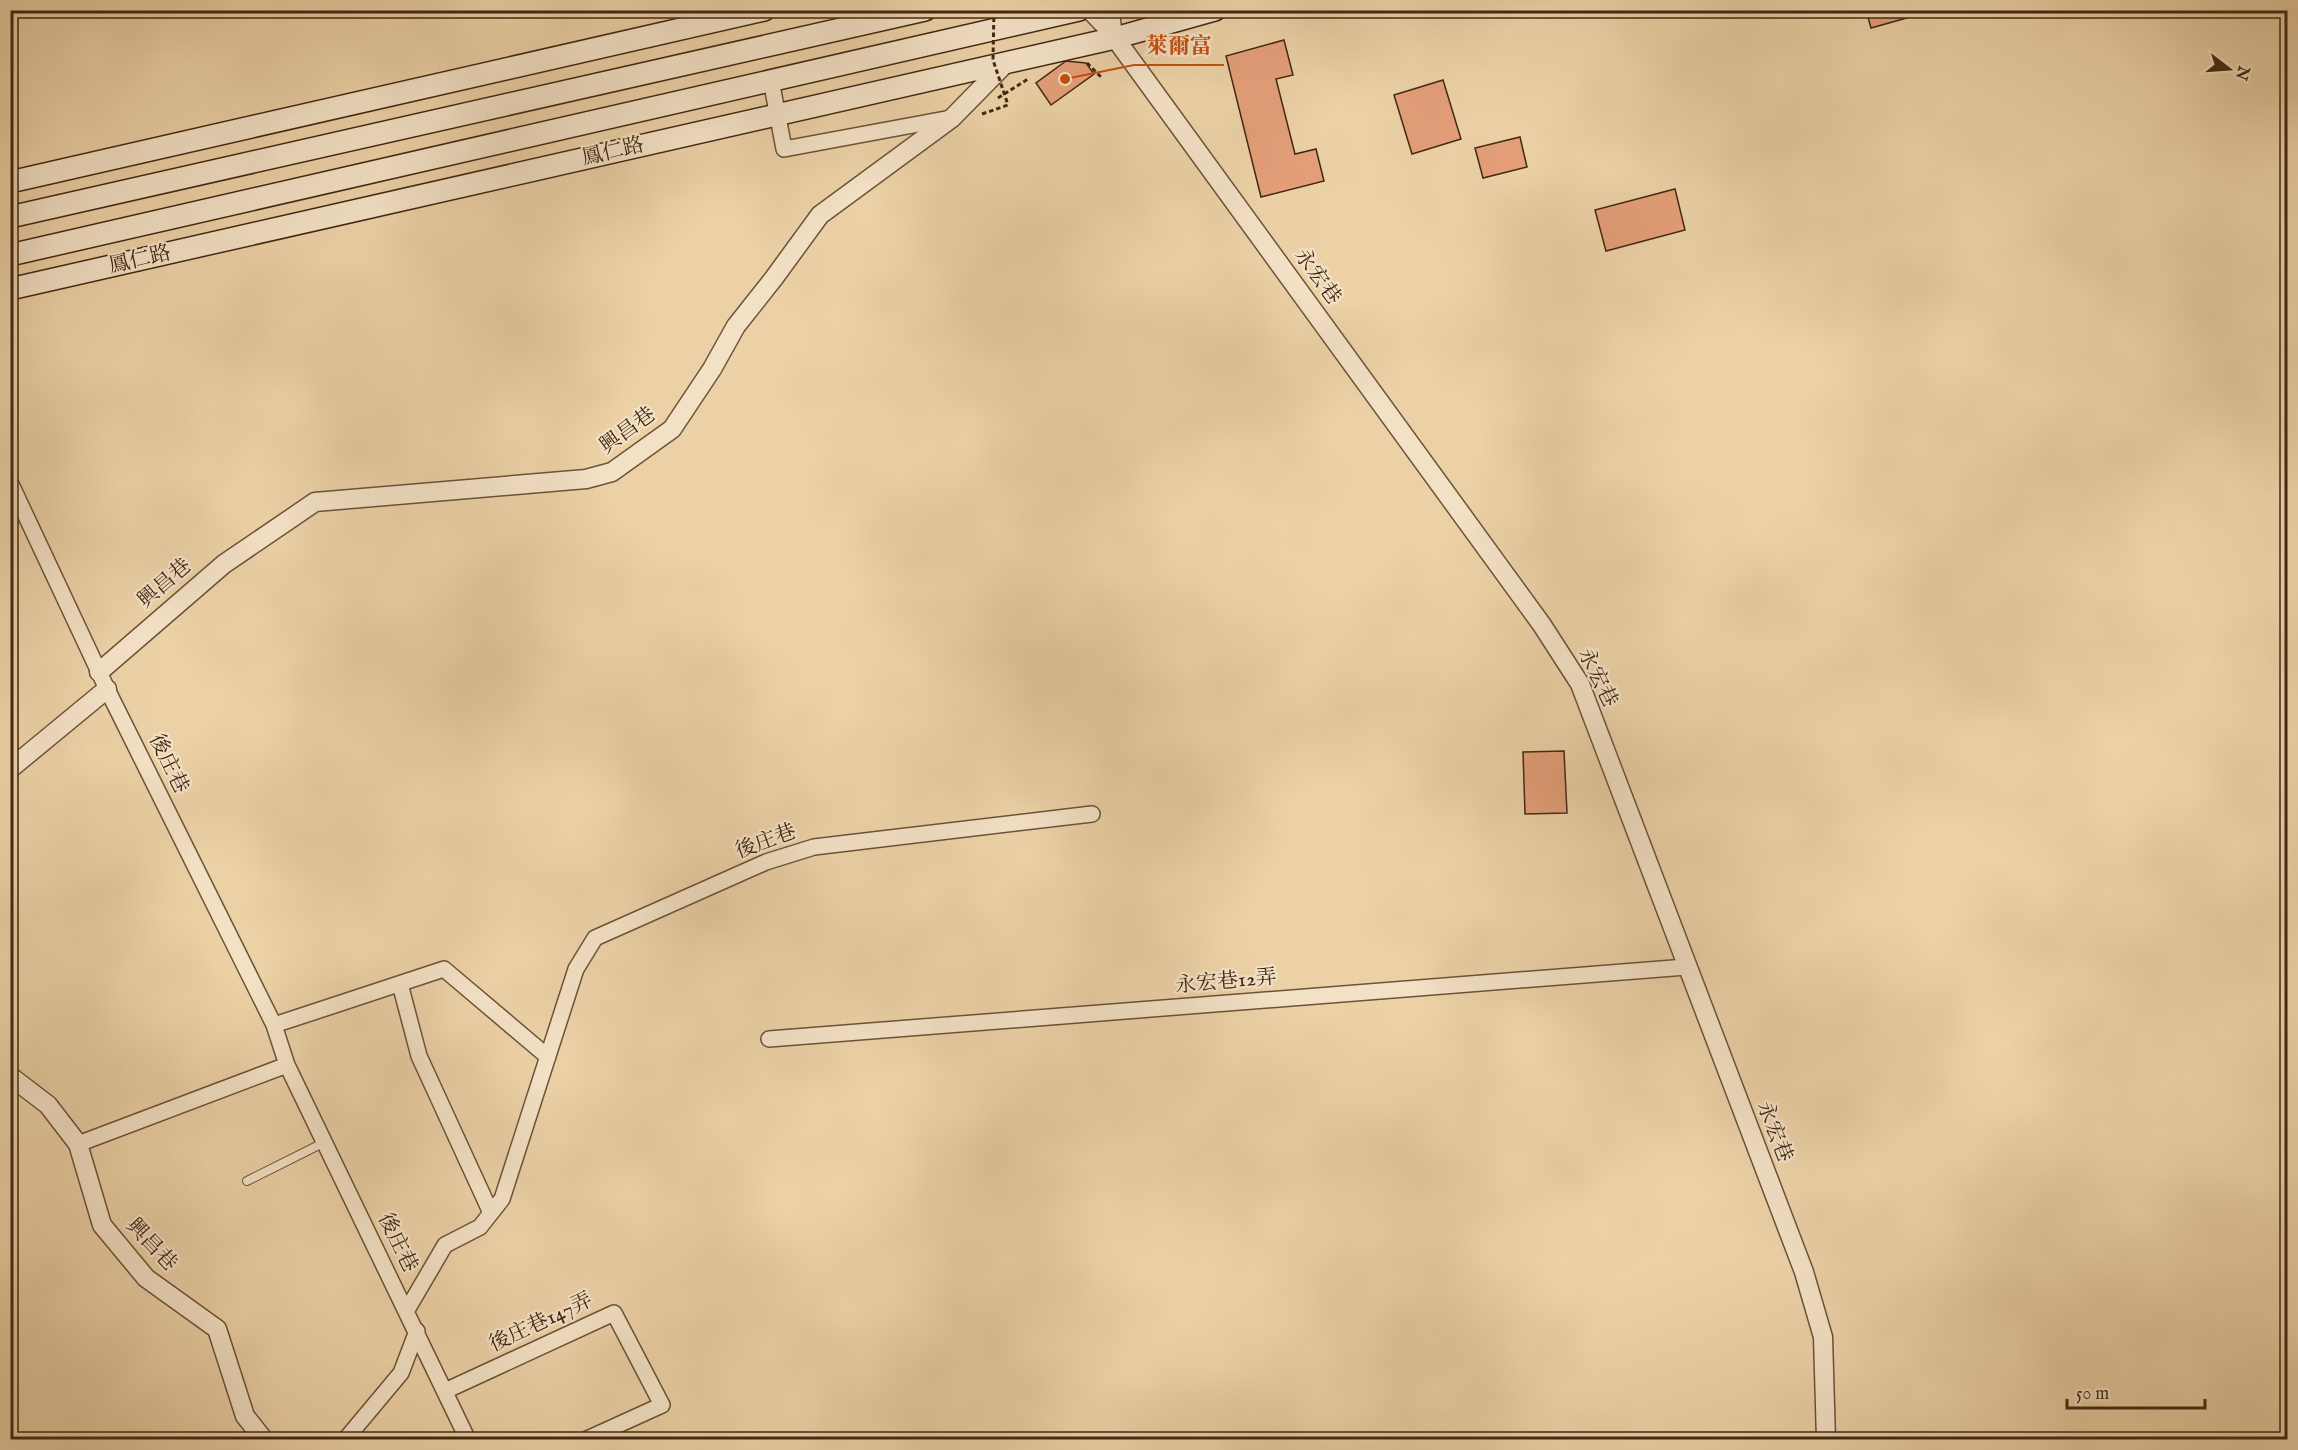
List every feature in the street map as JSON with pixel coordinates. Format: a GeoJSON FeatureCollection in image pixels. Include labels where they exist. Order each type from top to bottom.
{"type":"FeatureCollection","features":[{"type":"Feature","properties":{"kind":"main road"},"geometry":{"type":"LineString","coordinates":[[10,182],[764,10]]}},
{"type":"Feature","properties":{"kind":"main road"},"geometry":{"type":"LineString","coordinates":[[10,217],[925,10]]}},
{"type":"Feature","properties":{"kind":"main road","name":"鳳仁路"},"geometry":{"type":"LineString","coordinates":[[10,255],[1078,10]]}},
{"type":"Feature","properties":{"kind":"main road","name":"鳳仁路"},"geometry":{"type":"LineString","coordinates":[[10,289],[1115,38],[1215,10]]}},
{"type":"Feature","properties":{"kind":"street"},"geometry":{"type":"LineString","coordinates":[[1088,10],[1115,38]]}},
{"type":"Feature","properties":{"kind":"street"},"geometry":{"type":"LineString","coordinates":[[1111,10],[1115,38]]}},
{"type":"Feature","properties":{"kind":"street","name":"永宏巷"},"geometry":{"type":"LineString","coordinates":[[1115,38],[1542,626],[1580,684],[1804,1272],[1823,1337],[1826,1440]]}},
{"type":"Feature","properties":{"kind":"street","name":"興昌巷"},"geometry":{"type":"LineString","coordinates":[[10,769],[224,564],[315,502],[586,479],[612,472],[672,429],[712,369],[736,326],[820,215],[952,118],[1007,63]]}},
{"type":"Feature","properties":{"kind":"street"},"geometry":{"type":"LineString","coordinates":[[771,80],[784,149],[952,118]]}},
{"type":"Feature","properties":{"kind":"street","name":"後庄巷"},"geometry":{"type":"LineString","coordinates":[[10,482],[103,680],[274,1024],[287,1065],[468,1440]]}},
{"type":"Feature","properties":{"kind":"street","name":"後庄巷"},"geometry":{"type":"LineString","coordinates":[[407,1310],[445,1245],[480,1227],[502,1199],[576,969],[595,938],[766,862],[814,847],[1092,814]]}},
{"type":"Feature","properties":{"kind":"street","name":"永宏巷12弄"},"geometry":{"type":"LineString","coordinates":[[769,1039],[1686,967]]}},
{"type":"Feature","properties":{"kind":"street"},"geometry":{"type":"LineString","coordinates":[[274,1024],[444,969],[548,1057]]}},
{"type":"Feature","properties":{"kind":"street"},"geometry":{"type":"LineString","coordinates":[[400,984],[419,1056],[491,1213]]}},
{"type":"Feature","properties":{"kind":"street"},"geometry":{"type":"LineString","coordinates":[[78,1144],[287,1065]]}},
{"type":"Feature","properties":{"kind":"street","name":"興昌巷"},"geometry":{"type":"LineString","coordinates":[[10,1076],[48,1104],[78,1144],[102,1225],[146,1278],[217,1329],[245,1416],[264,1440]]}},
{"type":"Feature","properties":{"kind":"street","name":"後庄巷147弄"},"geometry":{"type":"LineString","coordinates":[[445,1391],[614,1313],[663,1405],[585,1440]]}},
{"type":"Feature","properties":{"kind":"street"},"geometry":{"type":"LineString","coordinates":[[345,1440],[401,1373],[417,1332]]}},
{"type":"Feature","properties":{"kind":"lane"},"geometry":{"type":"LineString","coordinates":[[247,1181],[324,1142]]}},
{"type":"Feature","properties":{"kind":"path"},"geometry":{"type":"LineString","coordinates":[[983,108],[974,115],[1008,105],[993,60],[994,10]]}},
{"type":"Feature","properties":{"kind":"path"},"geometry":{"type":"LineString","coordinates":[[1083,58],[1101,77]]}},
{"type":"Feature","properties":{"kind":"path"},"geometry":{"type":"LineString","coordinates":[[993,102],[1031,77]]}},
{"type":"Feature","properties":{"kind":"building"},"geometry":{"type":"Polygon","coordinates":[[[1866,10],[1935,10],[1871,28],[1866,10]]]}},
{"type":"Feature","properties":{"kind":"building"},"geometry":{"type":"Polygon","coordinates":[[[1284,40],[1293,75],[1276,79],[1295,154],[1316,149],[1324,181],[1261,197],[1226,56],[1284,40]]]}},
{"type":"Feature","properties":{"kind":"building"},"geometry":{"type":"Polygon","coordinates":[[[1066,61],[1086,63],[1094,74],[1051,105],[1036,83],[1066,61]]]}},
{"type":"Feature","properties":{"kind":"building"},"geometry":{"type":"Polygon","coordinates":[[[1443,80],[1461,139],[1412,154],[1394,95],[1443,80]]]}},
{"type":"Feature","properties":{"kind":"building"},"geometry":{"type":"Polygon","coordinates":[[[1520,137],[1527,167],[1483,178],[1475,148],[1520,137]]]}},
{"type":"Feature","properties":{"kind":"building"},"geometry":{"type":"Polygon","coordinates":[[[1675,189],[1685,230],[1606,251],[1595,210],[1675,189]]]}},
{"type":"Feature","properties":{"kind":"building"},"geometry":{"type":"Polygon","coordinates":[[[1564,751],[1567,813],[1525,814],[1523,752],[1564,751]]]}},
{"type":"Feature","properties":{"kind":"place","name":"萊爾富"},"geometry":{"type":"Point","coordinates":[1065,79]}}]}
